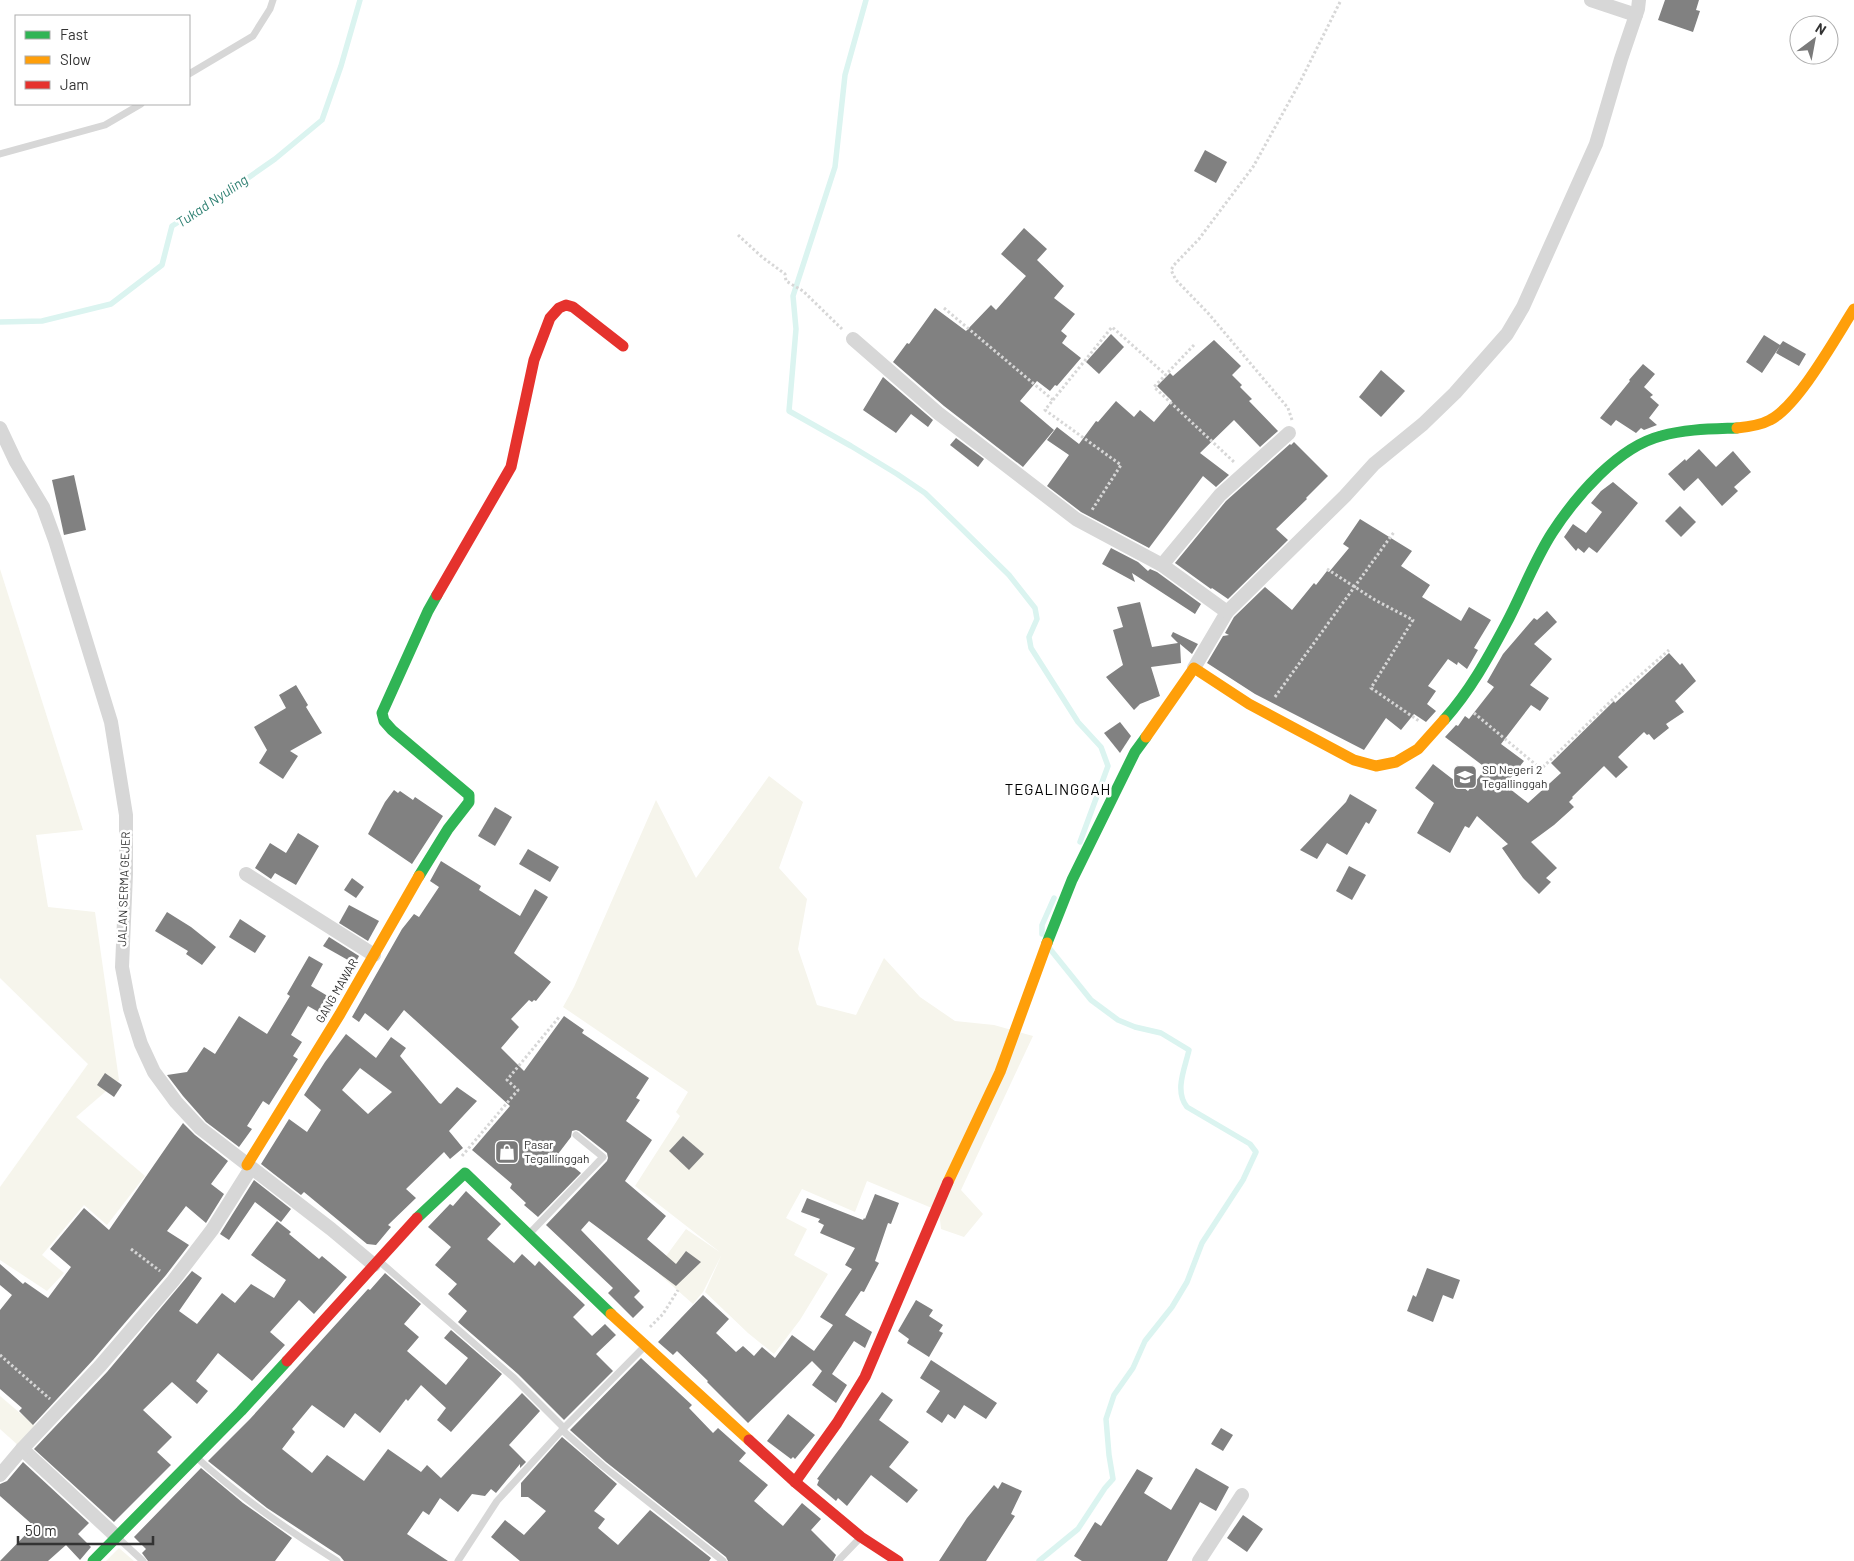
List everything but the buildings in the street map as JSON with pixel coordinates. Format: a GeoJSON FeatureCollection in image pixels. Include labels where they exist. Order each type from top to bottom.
{"type":"FeatureCollection","features":[{"type":"Feature","properties":{"kind":"street"},"geometry":{"type":"LineString","coordinates":[[1591,0],[1636,15]]}},
{"type":"Feature","properties":{"kind":"street"},"geometry":{"type":"LineString","coordinates":[[794,1482],[845,1414],[874,1360],[942,1194],[1000,1072],[1072,880],[1134,752],[1194,668],[1227,612],[1374,464],[1423,424],[1455,393],[1508,334],[1541,269],[1596,144],[1639,0]]}},
{"type":"Feature","properties":{"kind":"street","name":"GANG MAWAR"},"geometry":{"type":"LineString","coordinates":[[249,1167],[448,829],[469,802],[469,795],[392,730],[384,721],[382,713],[428,611],[511,466],[534,360],[550,318],[559,308],[566,305],[573,307],[623,346]]}},
{"type":"Feature","properties":{"kind":"street"},"geometry":{"type":"LineString","coordinates":[[1194,668],[1264,712],[1354,760],[1376,766],[1396,762],[1418,749],[1469,690],[1489,656],[1552,533],[1572,506],[1601,473],[1634,447],[1660,436],[1694,430],[1746,428],[1770,420],[1783,411],[1799,393],[1854,309]]}},
{"type":"Feature","properties":{"kind":"street"},"geometry":{"type":"LineString","coordinates":[[853,339],[938,413],[1076,519],[1162,565],[1227,612]]}},
{"type":"Feature","properties":{"kind":"street","name":"JALAN SERMA GEJER"},"geometry":{"type":"LineString","coordinates":[[0,428],[16,462],[43,507],[111,722],[126,815],[126,874],[122,967],[130,1009],[141,1044],[154,1072],[176,1102],[200,1128],[330,1229],[376,1262]]}},
{"type":"Feature","properties":{"kind":"street"},"geometry":{"type":"LineString","coordinates":[[1162,565],[1220,496],[1289,433]]}},
{"type":"Feature","properties":{"kind":"street"},"geometry":{"type":"LineString","coordinates":[[246,874],[374,955]]}},
{"type":"Feature","properties":{"kind":"street"},"geometry":{"type":"LineString","coordinates":[[0,1474],[119,1346],[173,1281],[212,1230],[249,1167]]}},
{"type":"Feature","properties":{"kind":"street"},"geometry":{"type":"LineString","coordinates":[[93,1561],[241,1412],[425,1209],[465,1173],[642,1342],[794,1482],[861,1537],[898,1561]]}},
{"type":"Feature","properties":{"kind":"street"},"geometry":{"type":"LineString","coordinates":[[22,1449],[117,1537]]}},
{"type":"Feature","properties":{"kind":"street"},"geometry":{"type":"LineString","coordinates":[[1199,1561],[1242,1495]]}},
{"type":"Feature","properties":{"kind":"lane"},"geometry":{"type":"LineString","coordinates":[[190,73],[253,36],[270,9],[273,0]]}},
{"type":"Feature","properties":{"kind":"lane"},"geometry":{"type":"LineString","coordinates":[[0,154],[105,125],[138,105]]}},
{"type":"Feature","properties":{"kind":"lane"},"geometry":{"type":"LineString","coordinates":[[529,1233],[603,1157],[576,1135]]}},
{"type":"Feature","properties":{"kind":"lane"},"geometry":{"type":"LineString","coordinates":[[376,1262],[486,1353],[603,1466],[722,1561]]}},
{"type":"Feature","properties":{"kind":"lane"},"geometry":{"type":"LineString","coordinates":[[458,1561],[497,1501],[642,1342]]}},
{"type":"Feature","properties":{"kind":"lane"},"geometry":{"type":"LineString","coordinates":[[196,1457],[216,1476],[268,1516],[337,1561]]}},
{"type":"Feature","properties":{"kind":"lane"},"geometry":{"type":"LineString","coordinates":[[117,1537],[143,1561]]}},
{"type":"Feature","properties":{"kind":"lane"},"geometry":{"type":"LineString","coordinates":[[838,1561],[861,1537]]}},
{"type":"Feature","properties":{"kind":"path"},"geometry":{"type":"LineString","coordinates":[[1289,433],[1293,428],[1293,422],[1288,408],[1208,314],[1176,280],[1171,270],[1198,239],[1253,167],[1299,84],[1341,0]]}},
{"type":"Feature","properties":{"kind":"path"},"geometry":{"type":"LineString","coordinates":[[738,235],[762,257],[785,274],[786,281],[803,291],[853,339]]}},
{"type":"Feature","properties":{"kind":"path"},"geometry":{"type":"LineString","coordinates":[[944,308],[1053,400]]}},
{"type":"Feature","properties":{"kind":"path"},"geometry":{"type":"LineString","coordinates":[[1083,523],[1121,465],[1045,410],[1112,327],[1166,375]]}},
{"type":"Feature","properties":{"kind":"path"},"geometry":{"type":"LineString","coordinates":[[1194,345],[1154,387],[1245,473]]}},
{"type":"Feature","properties":{"kind":"path"},"geometry":{"type":"LineString","coordinates":[[1264,712],[1394,532]]}},
{"type":"Feature","properties":{"kind":"path"},"geometry":{"type":"LineString","coordinates":[[1327,569],[1354,587],[1413,620],[1371,688],[1433,732]]}},
{"type":"Feature","properties":{"kind":"path"},"geometry":{"type":"LineString","coordinates":[[1460,701],[1541,768],[1612,700],[1669,650]]}},
{"type":"Feature","properties":{"kind":"path"},"geometry":{"type":"LineString","coordinates":[[465,1173],[466,1164],[462,1156],[518,1090],[507,1080],[560,1016]]}},
{"type":"Feature","properties":{"kind":"path"},"geometry":{"type":"LineString","coordinates":[[131,1249],[173,1281]]}},
{"type":"Feature","properties":{"kind":"path"},"geometry":{"type":"LineString","coordinates":[[642,1342],[678,1290]]}},
{"type":"Feature","properties":{"kind":"path"},"geometry":{"type":"LineString","coordinates":[[0,1355],[61,1408]]}},
{"type":"Feature","properties":{"kind":"shaded area"},"geometry":{"type":"Polygon","coordinates":[[[0,569],[83,830],[36,835],[48,907],[95,912],[119,1080],[76,1117],[145,1176],[107,1225],[84,1205],[42,1255],[64,1273],[47,1291],[0,1260],[0,1187],[88,1064],[0,978],[0,569]]]}},
{"type":"Feature","properties":{"kind":"shaded area"},"geometry":{"type":"Polygon","coordinates":[[[769,776],[803,802],[779,868],[807,899],[798,949],[817,1005],[856,1015],[884,958],[920,997],[955,1021],[994,1025],[1033,1036],[961,1190],[983,1214],[964,1237],[941,1229],[939,1211],[867,1181],[855,1212],[802,1189],[786,1218],[807,1229],[794,1255],[828,1274],[800,1320],[774,1354],[748,1333],[705,1292],[722,1254],[703,1292],[693,1304],[659,1274],[658,1267],[686,1229],[721,1253],[635,1186],[680,1116],[676,1112],[688,1092],[563,1007],[574,987],[656,800],[696,878],[769,776]]]}},
{"type":"Feature","properties":{"kind":"shaded area"},"geometry":{"type":"Polygon","coordinates":[[[0,1396],[35,1426],[19,1446],[0,1429],[0,1396]]]}},
{"type":"Feature","properties":{"kind":"shaded area"},"geometry":{"type":"Polygon","coordinates":[[[119,1548],[134,1561],[106,1561],[119,1548]]]}},
{"type":"Feature","properties":{"kind":"waterway","name":"Tukad Nyuling"},"geometry":{"type":"LineString","coordinates":[[0,322],[42,321],[111,304],[162,265],[172,226],[235,187],[275,159],[322,120],[341,66],[360,0]]}},
{"type":"Feature","properties":{"kind":"waterway"},"geometry":{"type":"LineString","coordinates":[[866,0],[845,75],[835,167],[793,296],[796,329],[789,411],[851,446],[925,493],[1009,575],[1035,608],[1037,619],[1029,637],[1031,648],[1078,722],[1101,747],[1108,766],[1080,842]]}},
{"type":"Feature","properties":{"kind":"waterway"},"geometry":{"type":"LineString","coordinates":[[1042,934],[1042,925],[1054,898]]}},
{"type":"Feature","properties":{"kind":"waterway"},"geometry":{"type":"LineString","coordinates":[[1039,1561],[1078,1529],[1113,1479],[1106,1419],[1114,1395],[1133,1368],[1145,1341],[1172,1307],[1187,1282],[1202,1243],[1243,1180],[1256,1152],[1250,1144],[1187,1107],[1183,1101],[1181,1087],[1189,1050],[1161,1033],[1135,1027],[1118,1020],[1091,1000],[1050,949]]}},
{"type":"Feature","properties":{"kind":"traffic: fast"},"geometry":{"type":"LineString","coordinates":[[1444,720],[1462,698],[1485,662],[1552,533],[1573,504],[1599,475],[1629,451],[1661,436],[1689,431],[1737,428]]}},
{"type":"Feature","properties":{"kind":"traffic: fast"},"geometry":{"type":"LineString","coordinates":[[419,876],[448,829],[469,802],[469,795],[392,730],[384,721],[382,713],[437,595]]}},
{"type":"Feature","properties":{"kind":"traffic: fast"},"geometry":{"type":"LineString","coordinates":[[1047,943],[1072,880],[1135,752],[1146,737]]}},
{"type":"Feature","properties":{"kind":"traffic: fast"},"geometry":{"type":"LineString","coordinates":[[417,1218],[465,1173],[611,1314]]}},
{"type":"Feature","properties":{"kind":"traffic: fast"},"geometry":{"type":"LineString","coordinates":[[93,1561],[241,1411],[287,1361]]}},
{"type":"Feature","properties":{"kind":"traffic: slow"},"geometry":{"type":"LineString","coordinates":[[1737,428],[1770,420],[1792,401],[1816,370],[1854,309]]}},
{"type":"Feature","properties":{"kind":"traffic: slow"},"geometry":{"type":"LineString","coordinates":[[1146,737],[1194,668],[1249,704],[1354,760],[1376,766],[1396,762],[1418,749],[1444,720]]}},
{"type":"Feature","properties":{"kind":"traffic: slow"},"geometry":{"type":"LineString","coordinates":[[247,1165],[340,1014],[419,876]]}},
{"type":"Feature","properties":{"kind":"traffic: slow"},"geometry":{"type":"LineString","coordinates":[[948,1182],[1000,1072],[1047,943]]}},
{"type":"Feature","properties":{"kind":"traffic: slow"},"geometry":{"type":"LineString","coordinates":[[611,1314],[749,1440]]}},
{"type":"Feature","properties":{"kind":"traffic: jam"},"geometry":{"type":"LineString","coordinates":[[437,595],[511,467],[534,360],[550,318],[559,308],[566,305],[573,307],[623,346]]}},
{"type":"Feature","properties":{"kind":"traffic: jam"},"geometry":{"type":"LineString","coordinates":[[795,1482],[837,1423],[865,1377],[948,1182]]}},
{"type":"Feature","properties":{"kind":"traffic: jam"},"geometry":{"type":"LineString","coordinates":[[287,1361],[417,1218]]}},
{"type":"Feature","properties":{"kind":"traffic: jam"},"geometry":{"type":"LineString","coordinates":[[749,1440],[795,1482],[861,1537],[898,1561]]}},
{"type":"Feature","properties":{"kind":"place","name":"SD Negeri 2 Tegallinggah"},"geometry":{"type":"Point","coordinates":[1465,777]}},
{"type":"Feature","properties":{"kind":"place","name":"Pasar Tegallinggah"},"geometry":{"type":"Point","coordinates":[507,1152]}},
{"type":"Feature","properties":{"kind":"district","name":"TEGALINGGAH"},"geometry":{"type":"Point","coordinates":[1058,790]}}]}
